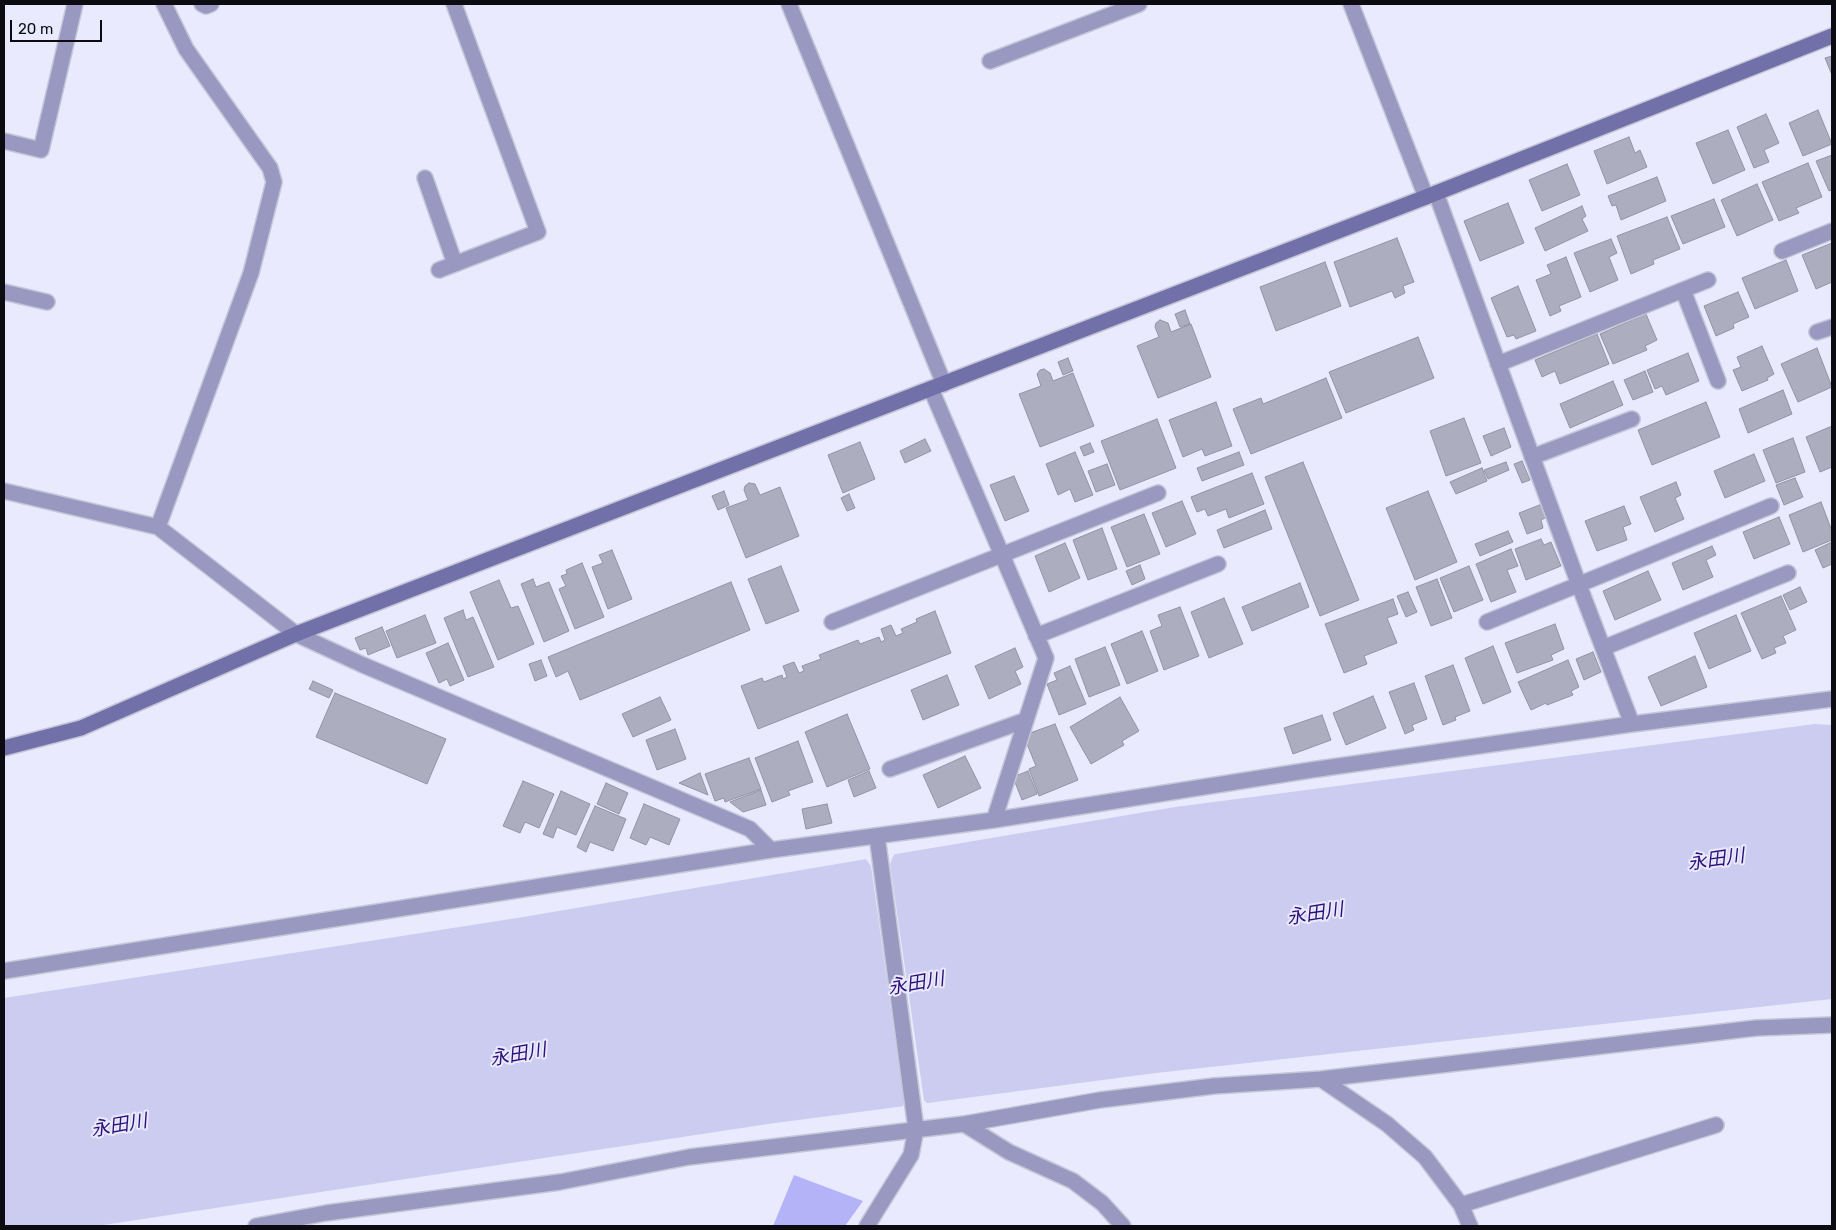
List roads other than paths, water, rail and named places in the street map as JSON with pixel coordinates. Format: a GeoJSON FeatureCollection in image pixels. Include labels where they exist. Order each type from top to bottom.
{"type":"FeatureCollection","features":[{"type":"Feature","properties":{"kind":"street"},"geometry":{"type":"LineString","coordinates":[[4,141],[41,150],[75,4]]}},
{"type":"Feature","properties":{"kind":"street"},"geometry":{"type":"LineString","coordinates":[[158,527],[251,273],[274,182],[268,164],[186,49],[164,4]]}},
{"type":"Feature","properties":{"kind":"street"},"geometry":{"type":"LineString","coordinates":[[202,4],[206,6],[211,4]]}},
{"type":"Feature","properties":{"kind":"street"},"geometry":{"type":"LineString","coordinates":[[439,270],[538,232],[454,4]]}},
{"type":"Feature","properties":{"kind":"street"},"geometry":{"type":"LineString","coordinates":[[789,4],[1002,555],[1046,658],[994,820]]}},
{"type":"Feature","properties":{"kind":"street"},"geometry":{"type":"LineString","coordinates":[[990,61],[1139,4]]}},
{"type":"Feature","properties":{"kind":"street"},"geometry":{"type":"LineString","coordinates":[[1351,4],[1431,195],[1498,364],[1632,724]]}},
{"type":"Feature","properties":{"kind":"street"},"geometry":{"type":"LineString","coordinates":[[4,748],[81,728],[296,634],[938,387],[1832,36]]}},
{"type":"Feature","properties":{"kind":"street"},"geometry":{"type":"LineString","coordinates":[[425,178],[455,264]]}},
{"type":"Feature","properties":{"kind":"street"},"geometry":{"type":"LineString","coordinates":[[1782,251],[1832,230]]}},
{"type":"Feature","properties":{"kind":"street"},"geometry":{"type":"LineString","coordinates":[[1498,364],[1708,280]]}},
{"type":"Feature","properties":{"kind":"street"},"geometry":{"type":"LineString","coordinates":[[1683,290],[1718,381]]}},
{"type":"Feature","properties":{"kind":"street"},"geometry":{"type":"LineString","coordinates":[[4,292],[47,302]]}},
{"type":"Feature","properties":{"kind":"street"},"geometry":{"type":"LineString","coordinates":[[1817,332],[1832,327]]}},
{"type":"Feature","properties":{"kind":"street"},"geometry":{"type":"LineString","coordinates":[[1532,457],[1632,419]]}},
{"type":"Feature","properties":{"kind":"street"},"geometry":{"type":"LineString","coordinates":[[4,491],[158,527],[296,634],[363,665],[750,829],[771,850]]}},
{"type":"Feature","properties":{"kind":"street"},"geometry":{"type":"LineString","coordinates":[[832,622],[1158,493]]}},
{"type":"Feature","properties":{"kind":"street"},"geometry":{"type":"LineString","coordinates":[[1487,622],[1771,506]]}},
{"type":"Feature","properties":{"kind":"street"},"geometry":{"type":"LineString","coordinates":[[1036,636],[1218,564]]}},
{"type":"Feature","properties":{"kind":"street"},"geometry":{"type":"LineString","coordinates":[[1603,648],[1788,572]]}},
{"type":"Feature","properties":{"kind":"street"},"geometry":{"type":"LineString","coordinates":[[4,971],[771,850],[877,840],[1311,770],[1632,724],[1832,699]]}},
{"type":"Feature","properties":{"kind":"street"},"geometry":{"type":"LineString","coordinates":[[890,769],[1026,720]]}},
{"type":"Feature","properties":{"kind":"street"},"geometry":{"type":"LineString","coordinates":[[866,1226],[911,1155],[915,1124],[877,840]]}},
{"type":"Feature","properties":{"kind":"street"},"geometry":{"type":"LineString","coordinates":[[256,1226],[326,1213],[560,1182],[689,1158],[915,1124],[964,1124],[1100,1100],[1214,1086],[1320,1079],[1756,1028],[1832,1025]]}},
{"type":"Feature","properties":{"kind":"street"},"geometry":{"type":"LineString","coordinates":[[1320,1079],[1387,1124],[1425,1157],[1461,1205],[1470,1226]]}},
{"type":"Feature","properties":{"kind":"street"},"geometry":{"type":"LineString","coordinates":[[964,1124],[1009,1152],[1073,1181],[1102,1203],[1123,1226]]}},
{"type":"Feature","properties":{"kind":"street"},"geometry":{"type":"LineString","coordinates":[[1461,1205],[1716,1126]]}},
{"type":"Feature","properties":{"kind":"water","name":"永田川"},"geometry":{"type":"Polygon","coordinates":[[[1815,724],[1832,725],[1832,999],[1156,1073],[768,1124],[97,1226],[4,1226],[4,998],[517,918],[1175,807],[1815,724]]]}}]}
